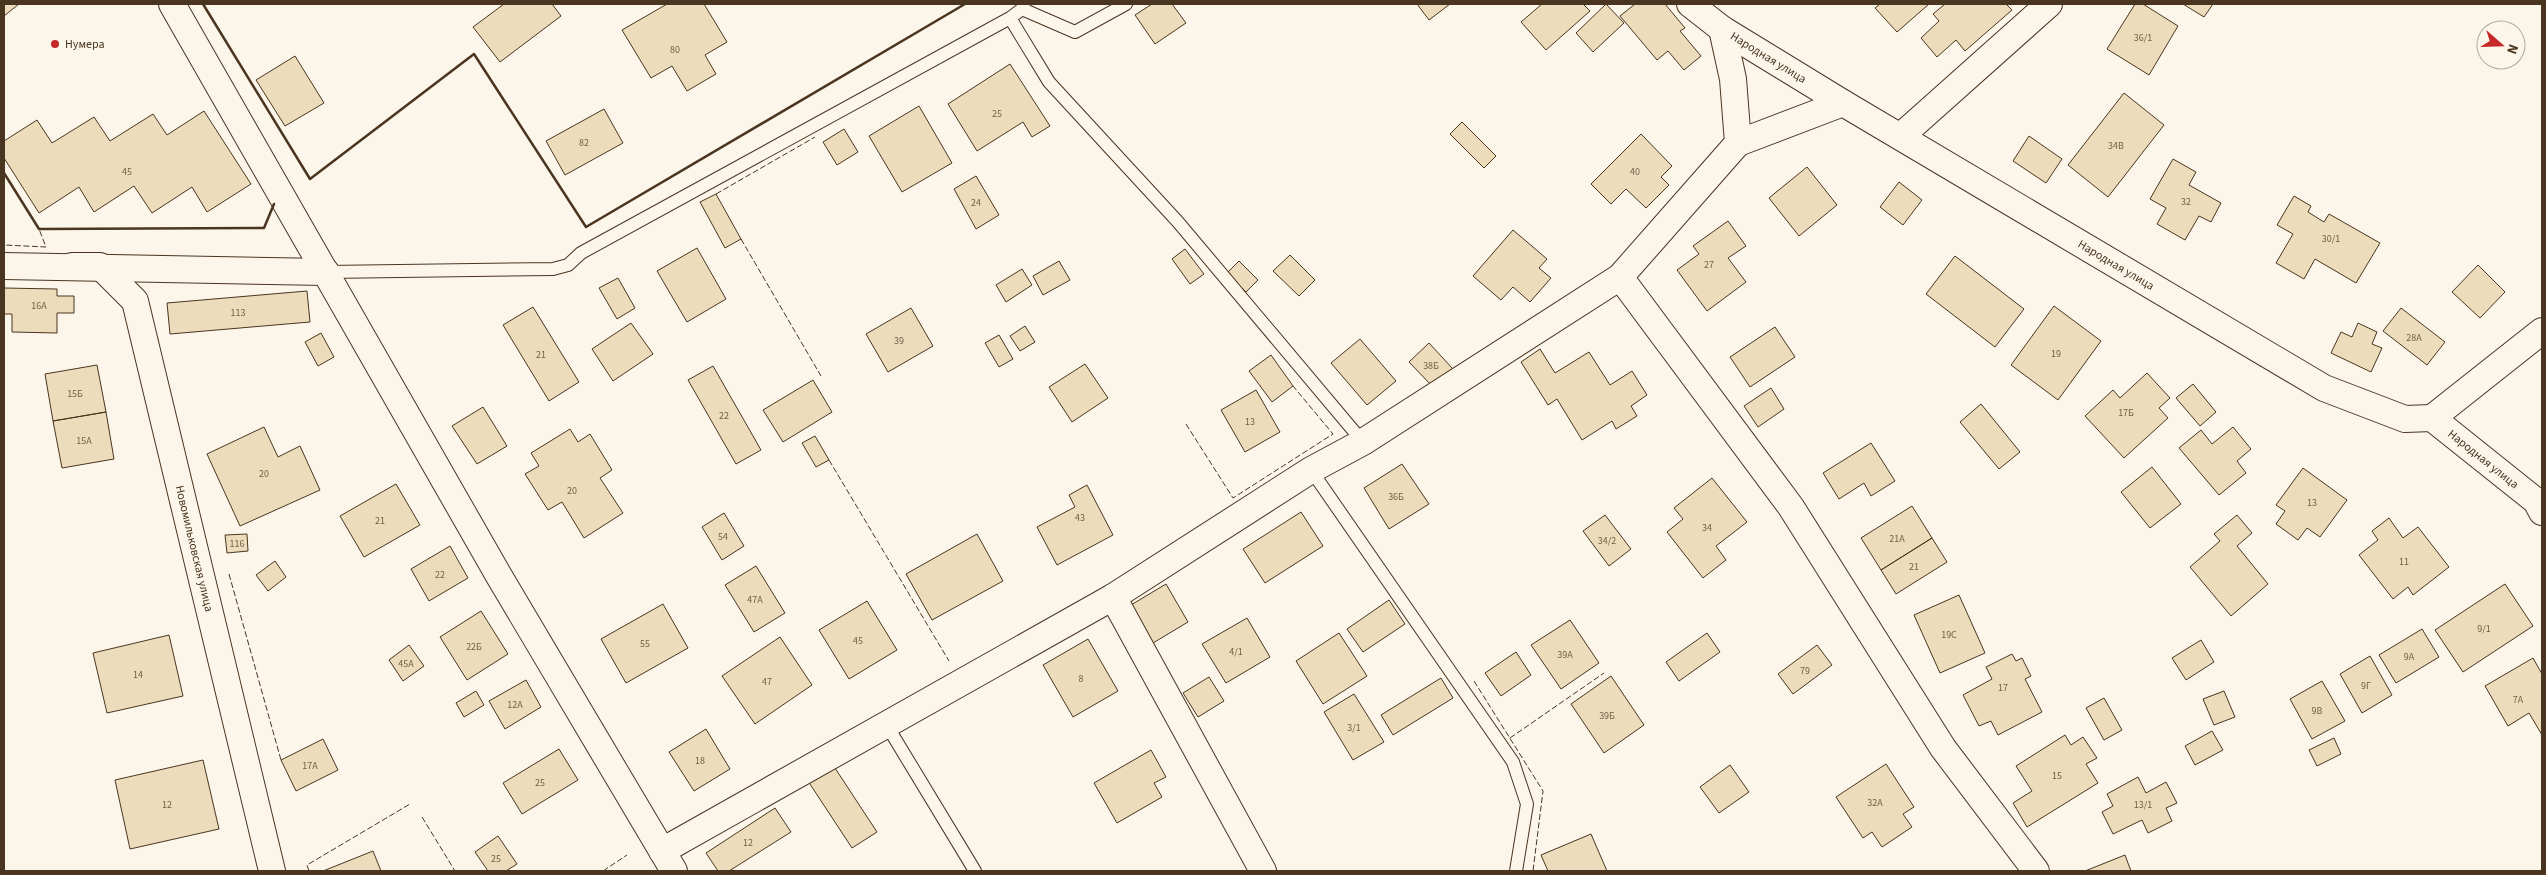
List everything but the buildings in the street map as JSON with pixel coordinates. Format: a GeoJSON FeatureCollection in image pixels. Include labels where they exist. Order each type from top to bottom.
{"type":"FeatureCollection","features":[{"type":"Feature","properties":{"kind":"street"},"geometry":{"type":"LineString","coordinates":[[172,4],[500,576],[668,861],[886,724],[1113,597],[1311,470],[1363,442],[1620,277],[1738,143],[1843,103]]}},
{"type":"Feature","properties":{"kind":"street","name":"Народная улица"},"geometry":{"type":"LineString","coordinates":[[1690,4],[1722,29],[1843,103],[2324,388],[2405,419],[2432,418],[2536,501],[2542,512]]}},
{"type":"Feature","properties":{"kind":"street"},"geometry":{"type":"LineString","coordinates":[[1901,136],[2049,4]]}},
{"type":"Feature","properties":{"kind":"street"},"geometry":{"type":"LineString","coordinates":[[1722,29],[1733,78],[1738,143]]}},
{"type":"Feature","properties":{"kind":"street"},"geometry":{"type":"LineString","coordinates":[[4,266],[326,272]]}},
{"type":"Feature","properties":{"kind":"street","name":"Новомильковская улица"},"geometry":{"type":"LineString","coordinates":[[72,266],[100,266],[135,302],[272,871]]}},
{"type":"Feature","properties":{"kind":"street"},"geometry":{"type":"LineString","coordinates":[[1620,277],[1791,507],[1943,748],[2036,871]]}},
{"type":"Feature","properties":{"kind":"street"},"geometry":{"type":"LineString","coordinates":[[2432,418],[2542,331]]}},
{"type":"Feature","properties":{"kind":"street"},"geometry":{"type":"LineString","coordinates":[[1113,597],[1263,871]]}},
{"type":"Feature","properties":{"kind":"lane"},"geometry":{"type":"LineString","coordinates":[[326,272],[553,270],[568,266],[581,253],[1010,18],[1023,6],[1054,24],[1075,32],[1126,4]]}},
{"type":"Feature","properties":{"kind":"lane"},"geometry":{"type":"LineString","coordinates":[[1010,18],[1049,82],[1178,222],[1363,442]]}},
{"type":"Feature","properties":{"kind":"lane"},"geometry":{"type":"LineString","coordinates":[[1311,470],[1513,762],[1526,804],[1516,871]]}},
{"type":"Feature","properties":{"kind":"lane"},"geometry":{"type":"LineString","coordinates":[[886,724],[975,871]]}},
{"type":"Feature","properties":{"kind":"fence"},"geometry":{"type":"LineString","coordinates":[[716,194],[815,137]]}},
{"type":"Feature","properties":{"kind":"fence"},"geometry":{"type":"LineString","coordinates":[[4,173],[39,229],[46,247],[4,245]]}},
{"type":"Feature","properties":{"kind":"fence"},"geometry":{"type":"LineString","coordinates":[[741,239],[821,376]]}},
{"type":"Feature","properties":{"kind":"fence"},"geometry":{"type":"LineString","coordinates":[[1186,424],[1233,498],[1333,434],[1293,386]]}},
{"type":"Feature","properties":{"kind":"fence"},"geometry":{"type":"LineString","coordinates":[[829,460],[949,661]]}},
{"type":"Feature","properties":{"kind":"fence"},"geometry":{"type":"LineString","coordinates":[[229,574],[281,760]]}},
{"type":"Feature","properties":{"kind":"fence"},"geometry":{"type":"LineString","coordinates":[[1510,738],[1604,673]]}},
{"type":"Feature","properties":{"kind":"fence"},"geometry":{"type":"LineString","coordinates":[[1474,681],[1543,791],[1533,871]]}},
{"type":"Feature","properties":{"kind":"fence"},"geometry":{"type":"LineString","coordinates":[[309,871],[307,865],[410,804]]}},
{"type":"Feature","properties":{"kind":"fence"},"geometry":{"type":"LineString","coordinates":[[422,817],[455,871]]}},
{"type":"Feature","properties":{"kind":"fence"},"geometry":{"type":"LineString","coordinates":[[603,871],[627,855]]}},
{"type":"Feature","properties":{"kind":"wall"},"geometry":{"type":"LineString","coordinates":[[203,4],[310,179],[474,54],[586,227],[965,4]]}},
{"type":"Feature","properties":{"kind":"wall"},"geometry":{"type":"LineString","coordinates":[[4,173],[39,229],[264,228],[274,204]]}},
{"type":"Feature","properties":{"kind":"place","name":"Нумера"},"geometry":{"type":"Point","coordinates":[55,44]}}]}
